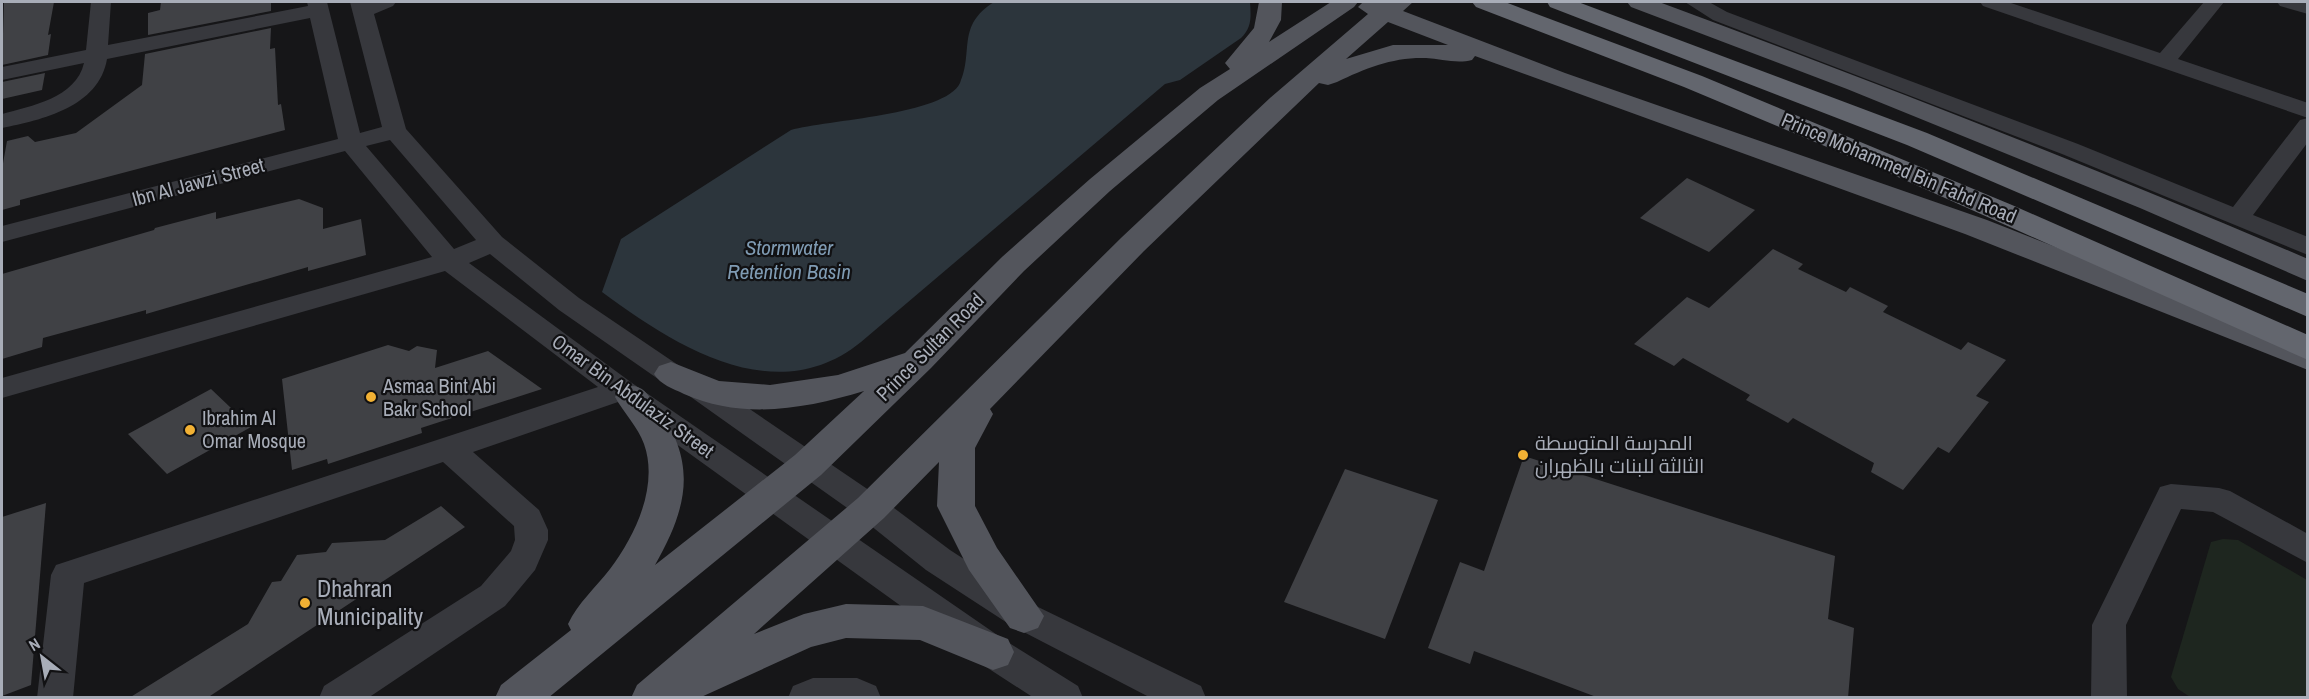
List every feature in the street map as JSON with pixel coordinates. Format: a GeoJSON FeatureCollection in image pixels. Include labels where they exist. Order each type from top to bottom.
{"type":"FeatureCollection","features":[{"type":"Feature","properties":{"kind":"highway","name":"Prince Mohammed Bin Fahd Road"},"geometry":{"type":"LineString","coordinates":[[1484,2],[1629,55],[1832,138],[2145,274],[2307,349]]}},
{"type":"Feature","properties":{"kind":"highway","name":"Prince Mohammed Bin Fahd Road"},"geometry":{"type":"LineString","coordinates":[[1558,2],[1917,140],[2307,306]]}},
{"type":"Feature","properties":{"kind":"main road"},"geometry":{"type":"LineString","coordinates":[[1209,94],[1264,35],[1272,11],[1270,2]]}},
{"type":"Feature","properties":{"kind":"main road","name":"Prince Sultan Road"},"geometry":{"type":"LineString","coordinates":[[516,698],[808,465],[919,360],[1013,264],[1100,185],[1209,94],[1346,2]]}},
{"type":"Feature","properties":{"kind":"main road"},"geometry":{"type":"LineString","coordinates":[[1639,2],[1856,84],[2139,197],[2307,271]]}},
{"type":"Feature","properties":{"kind":"main road"},"geometry":{"type":"LineString","coordinates":[[652,698],[871,508],[1133,244],[1381,5],[1556,78],[1976,227],[2307,359]]}},
{"type":"Feature","properties":{"kind":"main road"},"geometry":{"type":"LineString","coordinates":[[1279,104],[1366,58],[1393,52],[1446,52],[1556,78]]}},
{"type":"Feature","properties":{"kind":"main road"},"geometry":{"type":"LineString","coordinates":[[671,374],[721,394],[788,398],[842,388],[919,360]]}},
{"type":"Feature","properties":{"kind":"main road"},"geometry":{"type":"LineString","coordinates":[[992,387],[957,448],[957,506],[983,559],[1024,616]]}},
{"type":"Feature","properties":{"kind":"main road"},"geometry":{"type":"LineString","coordinates":[[548,674],[628,575],[647,547],[659,521],[666,481],[665,460],[660,440],[627,394]]}},
{"type":"Feature","properties":{"kind":"main road"},"geometry":{"type":"LineString","coordinates":[[652,698],[804,631],[846,621],[923,623],[993,652]]}},
{"type":"Feature","properties":{"kind":"street"},"geometry":{"type":"LineString","coordinates":[[2,121],[63,101],[84,87],[93,72],[101,2]]}},
{"type":"Feature","properties":{"kind":"street"},"geometry":{"type":"LineString","coordinates":[[1695,2],[1720,16],[2070,149],[2307,247]]}},
{"type":"Feature","properties":{"kind":"street"},"geometry":{"type":"LineString","coordinates":[[1720,16],[1740,2]]}},
{"type":"Feature","properties":{"kind":"street"},"geometry":{"type":"LineString","coordinates":[[1989,2],[2307,111]]}},
{"type":"Feature","properties":{"kind":"street"},"geometry":{"type":"LineString","coordinates":[[2164,62],[2214,2]]}},
{"type":"Feature","properties":{"kind":"street"},"geometry":{"type":"LineString","coordinates":[[2287,2],[2307,8]]}},
{"type":"Feature","properties":{"kind":"street"},"geometry":{"type":"LineString","coordinates":[[370,5],[395,130],[493,243],[569,304],[671,374],[691,383],[871,508],[938,560],[1024,616],[1188,698]]}},
{"type":"Feature","properties":{"kind":"street"},"geometry":{"type":"LineString","coordinates":[[2,73],[318,6]]}},
{"type":"Feature","properties":{"kind":"street","name":"Omar Bin Abdulaziz Street"},"geometry":{"type":"LineString","coordinates":[[318,6],[351,143],[449,261],[627,394],[835,538],[993,652],[1065,697]]}},
{"type":"Feature","properties":{"kind":"street"},"geometry":{"type":"LineString","coordinates":[[2238,217],[2307,125]]}},
{"type":"Feature","properties":{"kind":"street","name":"Ibn Al Jawzi Street"},"geometry":{"type":"LineString","coordinates":[[2,234],[395,130]]}},
{"type":"Feature","properties":{"kind":"street"},"geometry":{"type":"LineString","coordinates":[[2,388],[449,261],[493,243]]}},
{"type":"Feature","properties":{"kind":"street"},"geometry":{"type":"LineString","coordinates":[[55,698],[68,575],[448,448],[627,394]]}},
{"type":"Feature","properties":{"kind":"street"},"geometry":{"type":"LineString","coordinates":[[337,698],[493,596],[507,583],[531,547],[533,528],[528,519],[448,448]]}},
{"type":"Feature","properties":{"kind":"street"},"geometry":{"type":"LineString","coordinates":[[2109,698],[2109,625],[2172,496],[2219,500],[2307,550]]}},
{"type":"Feature","properties":{"kind":"street"},"geometry":{"type":"LineString","coordinates":[[806,698],[813,694],[857,694],[863,698]]}},
{"type":"Feature","properties":{"kind":"shaded area"},"geometry":{"type":"Polygon","coordinates":[[[2223,539],[2238,540],[2307,580],[2307,697],[2190,697],[2178,689],[2171,677],[2211,542],[2223,539]]]}},
{"type":"Feature","properties":{"kind":"water","name":"Stormwater Retention Basin"},"geometry":{"type":"Polygon","coordinates":[[[994,2],[1250,2],[1250,17],[1249,26],[1241,38],[1180,80],[1165,84],[861,342],[828,362],[795,371],[761,371],[727,363],[694,350],[661,332],[602,292],[621,239],[791,130],[883,115],[932,102],[950,94],[960,83],[964,71],[970,30],[982,11],[994,2]]]}},
{"type":"Feature","properties":{"kind":"building"},"geometry":{"type":"Polygon","coordinates":[[[4,2],[54,2],[48,35],[51,34],[48,55],[2,65],[4,2]]]}},
{"type":"Feature","properties":{"kind":"building"},"geometry":{"type":"Polygon","coordinates":[[[161,2],[271,2],[271,11],[148,35],[148,13],[160,10],[161,2]]]}},
{"type":"Feature","properties":{"kind":"building"},"geometry":{"type":"Polygon","coordinates":[[[271,28],[270,49],[275,48],[278,105],[281,104],[285,130],[20,200],[20,205],[2,210],[2,169],[7,141],[28,136],[35,142],[76,133],[142,85],[145,54],[271,28]]]}},
{"type":"Feature","properties":{"kind":"building"},"geometry":{"type":"Polygon","coordinates":[[[45,73],[42,90],[2,99],[2,82],[45,73]]]}},
{"type":"Feature","properties":{"kind":"building"},"geometry":{"type":"Polygon","coordinates":[[[1687,178],[1755,210],[1709,252],[1640,218],[1687,178]]]}},
{"type":"Feature","properties":{"kind":"building"},"geometry":{"type":"Polygon","coordinates":[[[299,199],[323,208],[323,229],[361,219],[366,255],[308,271],[308,267],[146,314],[146,310],[43,338],[42,347],[2,359],[2,274],[216,212],[216,219],[299,199]]]}},
{"type":"Feature","properties":{"kind":"building"},"geometry":{"type":"Polygon","coordinates":[[[1773,249],[1803,264],[1798,269],[1846,292],[1850,287],[1888,306],[1883,312],[1961,350],[1968,342],[2006,360],[1976,396],[1989,402],[1949,453],[1938,447],[1903,490],[1871,472],[1874,463],[1793,418],[1788,423],[1746,400],[1750,395],[1683,358],[1674,366],[1634,344],[1687,297],[1709,308],[1773,249]]]}},
{"type":"Feature","properties":{"kind":"building","name":"Asmaa Bint Abi Bakr School"},"geometry":{"type":"Polygon","coordinates":[[[388,345],[409,351],[417,346],[437,350],[435,368],[488,351],[542,389],[421,428],[422,433],[328,464],[327,459],[292,470],[282,379],[388,345]]]}},
{"type":"Feature","properties":{"kind":"building","name":"Ibrahim Al Omar Mosque"},"geometry":{"type":"Polygon","coordinates":[[[211,389],[251,427],[167,474],[128,434],[211,389]]]}},
{"type":"Feature","properties":{"kind":"building"},"geometry":{"type":"Polygon","coordinates":[[[1524,456],[1835,556],[1828,619],[1854,628],[1848,698],[1599,698],[1474,651],[1470,664],[1428,648],[1460,562],[1484,571],[1524,456]]]}},
{"type":"Feature","properties":{"kind":"building"},"geometry":{"type":"Polygon","coordinates":[[[1345,469],[1438,500],[1385,639],[1284,602],[1345,469]]]}},
{"type":"Feature","properties":{"kind":"building"},"geometry":{"type":"Polygon","coordinates":[[[46,503],[31,685],[2,696],[2,517],[46,503]]]}},
{"type":"Feature","properties":{"kind":"building","name":"Dhahran Municipality"},"geometry":{"type":"Polygon","coordinates":[[[441,506],[465,527],[207,698],[129,698],[248,624],[272,582],[281,581],[297,555],[326,552],[332,543],[385,540],[441,506]]]}},
{"type":"Feature","properties":{"kind":"place","name":"Asmaa Bint Abi Bakr School"},"geometry":{"type":"Point","coordinates":[371,397]}},
{"type":"Feature","properties":{"kind":"place","name":"Ibrahim Al Omar Mosque"},"geometry":{"type":"Point","coordinates":[190,430]}},
{"type":"Feature","properties":{"kind":"place","name":"المدرسة المتوسطة الثالثة للبنات بالظهران"},"geometry":{"type":"Point","coordinates":[1523,455]}},
{"type":"Feature","properties":{"kind":"place","name":"Dhahran Municipality"},"geometry":{"type":"Point","coordinates":[305,603]}}]}
